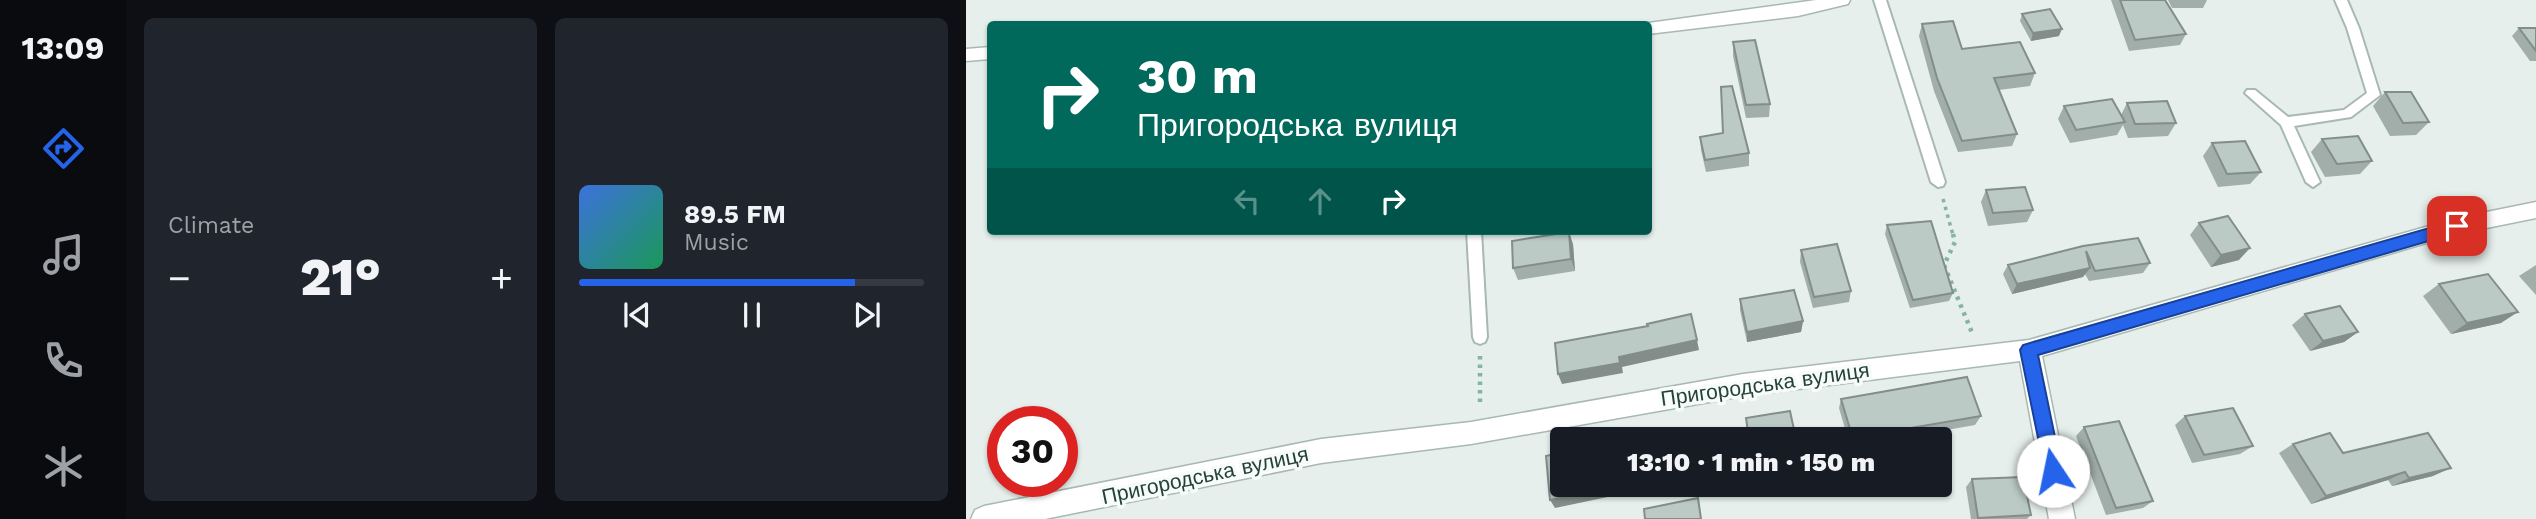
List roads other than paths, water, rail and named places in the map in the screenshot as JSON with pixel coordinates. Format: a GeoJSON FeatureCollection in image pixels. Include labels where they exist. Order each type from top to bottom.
{"type":"FeatureCollection","features":[{"type":"Feature","properties":{"kind":"street"},"geometry":{"type":"LineString","coordinates":[[1652,28],[1798,10],[1842,0]]}},
{"type":"Feature","properties":{"kind":"street"},"geometry":{"type":"LineString","coordinates":[[966,55],[987,52]]}},
{"type":"Feature","properties":{"kind":"street","name":"Пригородська вулиця"},"geometry":{"type":"LineString","coordinates":[[984,519],[1321,451],[1480,431],[1743,385],[2029,350],[2457,226],[2536,211]]}},
{"type":"Feature","properties":{"kind":"street"},"geometry":{"type":"LineString","coordinates":[[2029,350],[2062,519]]}},
{"type":"Feature","properties":{"kind":"lane"},"geometry":{"type":"LineString","coordinates":[[1880,0],[1938,182]]}},
{"type":"Feature","properties":{"kind":"lane"},"geometry":{"type":"LineString","coordinates":[[2286,122],[2347,114],[2374,95],[2353,28],[2341,0]]}},
{"type":"Feature","properties":{"kind":"lane"},"geometry":{"type":"LineString","coordinates":[[2251,93],[2286,122],[2313,182]]}},
{"type":"Feature","properties":{"kind":"lane"},"geometry":{"type":"LineString","coordinates":[[1474,235],[1480,337]]}}]}
